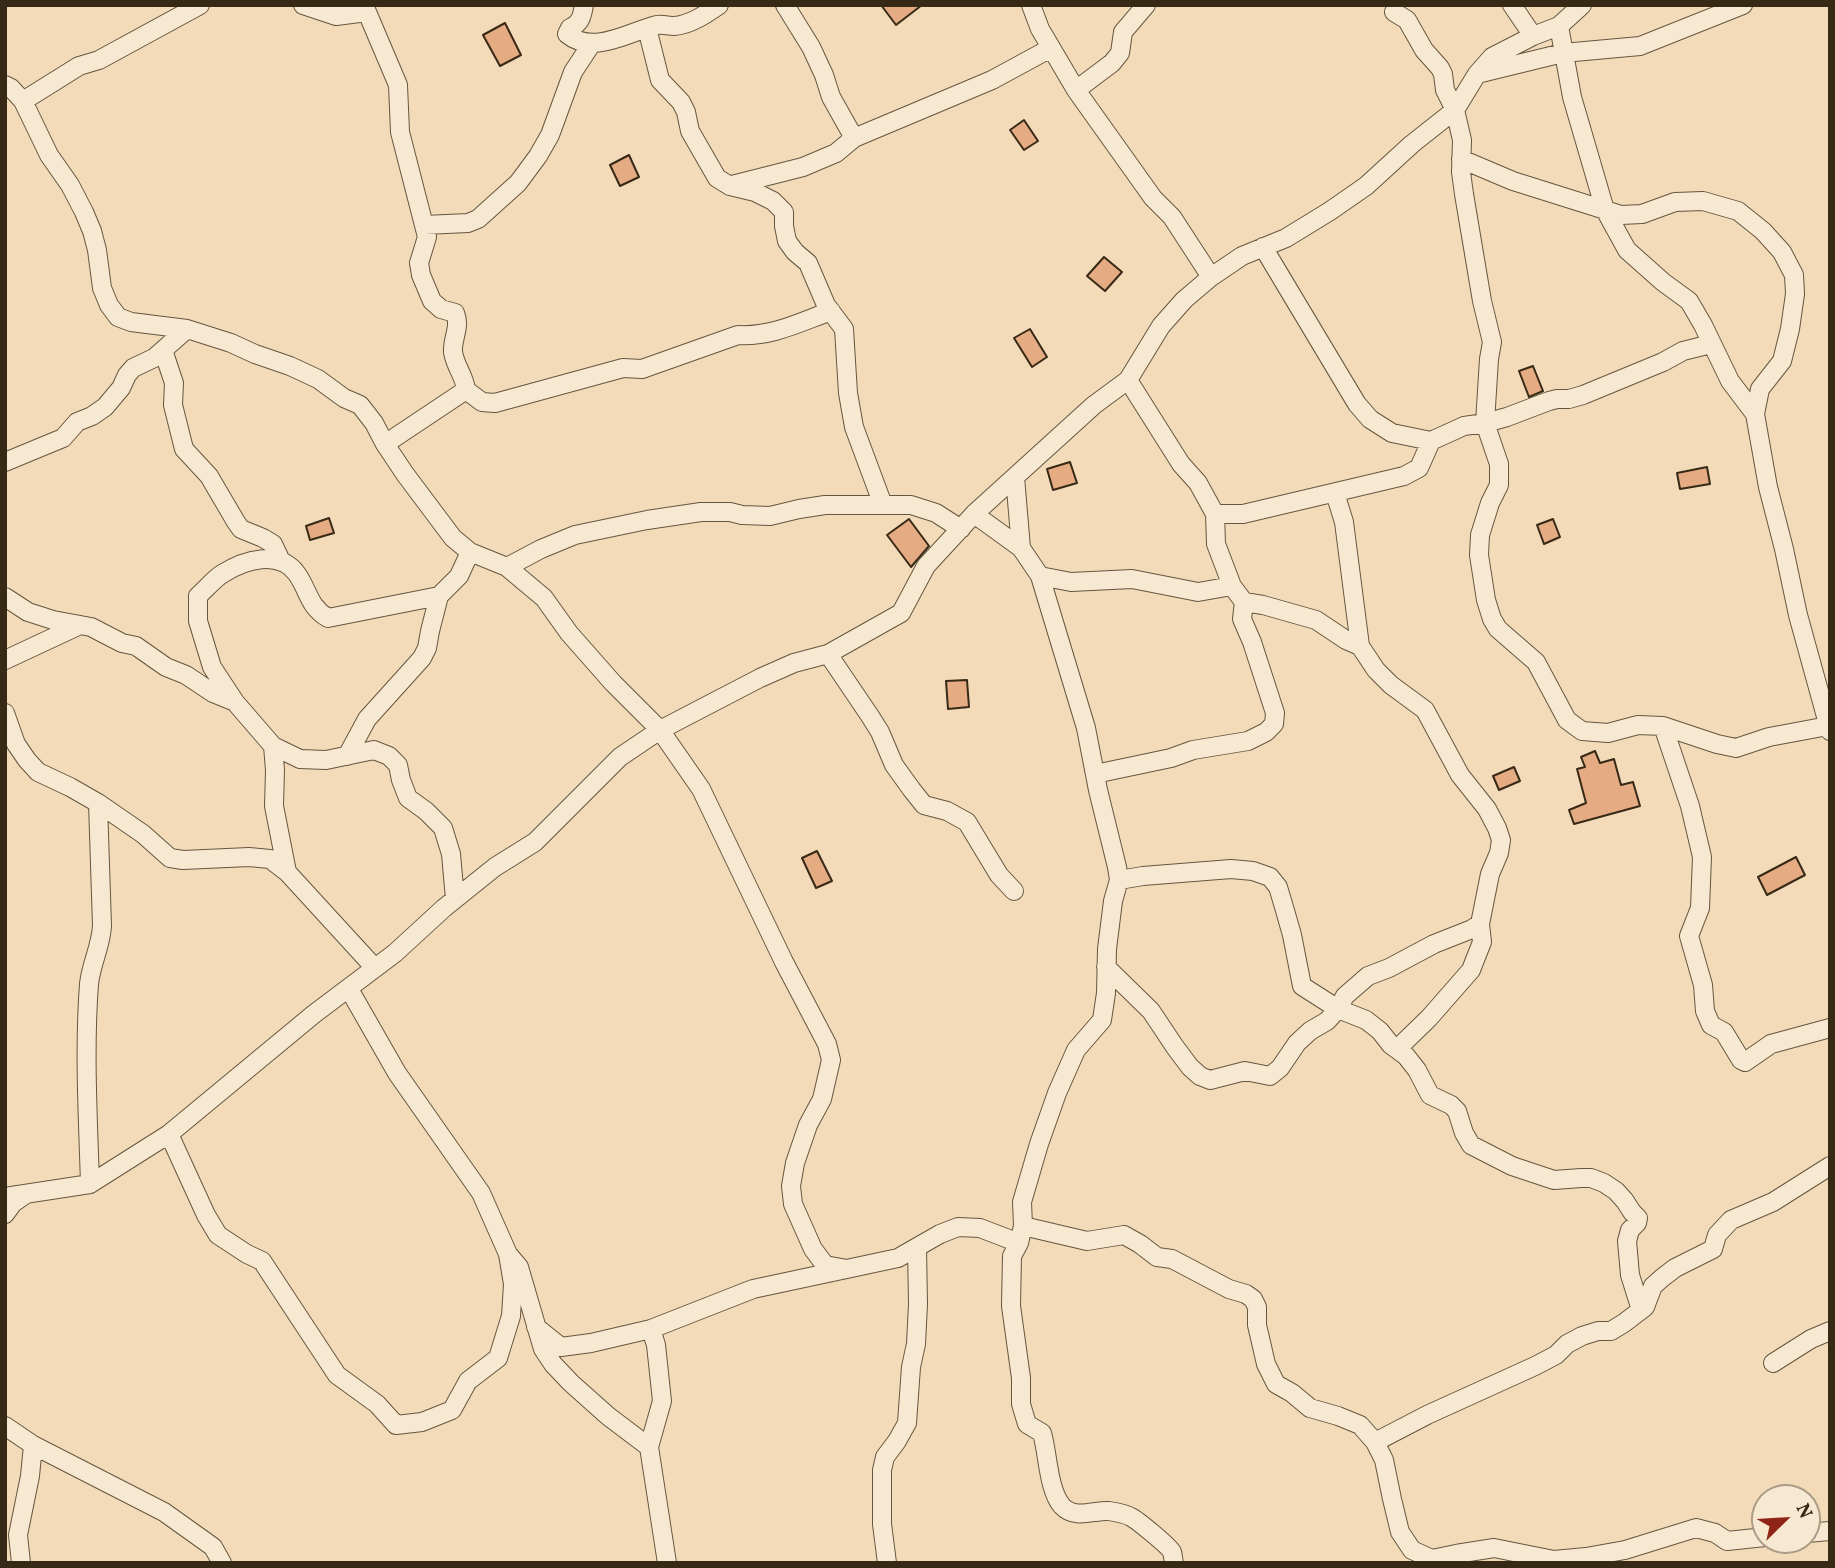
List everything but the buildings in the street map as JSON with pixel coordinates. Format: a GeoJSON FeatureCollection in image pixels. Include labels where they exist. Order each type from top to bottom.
{"type":"FeatureCollection","features":[{"type":"Feature","properties":{"kind":"street"},"geometry":{"type":"LineString","coordinates":[[23,101],[79,66],[99,60],[200,5]]}},
{"type":"Feature","properties":{"kind":"street"},"geometry":{"type":"LineString","coordinates":[[303,5],[336,16],[366,9],[393,71],[398,85],[400,132],[427,237],[419,263],[421,275],[432,301],[441,309],[455,313],[459,322],[453,341],[453,355],[466,382],[466,390]]}},
{"type":"Feature","properties":{"kind":"street"},"geometry":{"type":"LineString","coordinates":[[584,5],[582,17],[570,28],[568,34],[592,43],[607,42],[661,24],[686,24],[719,5]]}},
{"type":"Feature","properties":{"kind":"street"},"geometry":{"type":"LineString","coordinates":[[785,5],[811,47],[831,97],[854,138]]}},
{"type":"Feature","properties":{"kind":"street"},"geometry":{"type":"LineString","coordinates":[[1031,5],[1040,29],[1076,90],[1153,198],[1172,217],[1210,277]]}},
{"type":"Feature","properties":{"kind":"street"},"geometry":{"type":"LineString","coordinates":[[1076,90],[1112,64],[1119,53],[1123,32],[1146,5]]}},
{"type":"Feature","properties":{"kind":"street"},"geometry":{"type":"LineString","coordinates":[[1512,5],[1533,36]]}},
{"type":"Feature","properties":{"kind":"street"},"geometry":{"type":"LineString","coordinates":[[5,1197],[90,1184],[169,1135],[314,1014],[395,953],[495,867],[535,842],[620,757],[660,730],[760,678],[794,663],[828,654],[901,613],[926,566],[974,514],[1094,405],[1128,380],[1161,326],[1184,300],[1210,277],[1242,256],[1286,238],[1366,186],[1455,110],[1477,74],[1492,57],[1559,26],[1582,5]]}},
{"type":"Feature","properties":{"kind":"street"},"geometry":{"type":"LineString","coordinates":[[1477,74],[1563,53],[1640,46],[1743,5]]}},
{"type":"Feature","properties":{"kind":"street"},"geometry":{"type":"LineString","coordinates":[[1394,12],[1407,19],[1424,50],[1440,68],[1462,140],[1461,159],[1461,172],[1467,216],[1492,342],[1485,423],[1499,464],[1500,485],[1490,503],[1480,535],[1479,555],[1486,600],[1498,629],[1536,662],[1567,720],[1582,732],[1608,733],[1638,726],[1663,726],[1736,748],[1828,718],[1798,615],[1768,487],[1755,414],[1760,389],[1782,361],[1790,329],[1794,275],[1782,252],[1763,231],[1738,211],[1703,201],[1675,202],[1642,214],[1621,215],[1513,181],[1461,159]]}},
{"type":"Feature","properties":{"kind":"street"},"geometry":{"type":"LineString","coordinates":[[1559,26],[1585,146],[1605,210],[1627,250],[1689,301],[1730,381],[1755,414]]}},
{"type":"Feature","properties":{"kind":"street"},"geometry":{"type":"LineString","coordinates":[[647,28],[660,80],[681,102],[690,131],[717,178],[730,186],[755,192],[773,201],[783,212],[787,242],[808,263],[826,305],[844,328],[848,394],[854,427],[883,505]]}},
{"type":"Feature","properties":{"kind":"street"},"geometry":{"type":"LineString","coordinates":[[425,225],[468,223],[478,219],[517,183],[550,135],[573,72],[592,43]]}},
{"type":"Feature","properties":{"kind":"street"},"geometry":{"type":"LineString","coordinates":[[730,186],[803,167],[836,153],[854,138],[992,80],[1051,48]]}},
{"type":"Feature","properties":{"kind":"street"},"geometry":{"type":"LineString","coordinates":[[5,85],[23,101],[49,155],[70,185],[92,231],[102,288],[108,305],[118,317],[131,323],[187,329],[232,343],[318,379],[344,398],[360,405],[453,538],[470,552],[507,567],[544,598],[569,634],[660,730],[701,789],[784,962],[827,1044],[831,1060],[822,1099],[808,1125],[795,1163],[791,1186],[793,1204],[813,1249],[825,1265],[847,1269]]}},
{"type":"Feature","properties":{"kind":"street"},"geometry":{"type":"LineString","coordinates":[[1263,247],[1357,404],[1370,419],[1392,433],[1416,439],[1431,441],[1464,426],[1507,417],[1549,401],[1583,395],[1683,351],[1711,344]]}},
{"type":"Feature","properties":{"kind":"street"},"geometry":{"type":"LineString","coordinates":[[466,390],[482,402],[495,403],[623,368],[642,369],[738,335],[771,334],[831,311]]}},
{"type":"Feature","properties":{"kind":"street"},"geometry":{"type":"LineString","coordinates":[[5,462],[63,439],[77,422],[104,407],[121,388],[133,368],[154,358],[187,329]]}},
{"type":"Feature","properties":{"kind":"street"},"geometry":{"type":"LineString","coordinates":[[163,350],[174,383],[173,405],[184,449],[209,477],[242,529],[273,544],[281,561]]}},
{"type":"Feature","properties":{"kind":"street"},"geometry":{"type":"LineString","coordinates":[[1095,774],[1171,758],[1193,750],[1248,741],[1275,724],[1275,713],[1242,619],[1244,602],[1232,586],[1216,544],[1215,514],[1198,483],[1181,464],[1128,380]]}},
{"type":"Feature","properties":{"kind":"street"},"geometry":{"type":"LineString","coordinates":[[385,444],[466,390]]}},
{"type":"Feature","properties":{"kind":"street"},"geometry":{"type":"LineString","coordinates":[[1215,514],[1243,514],[1404,476],[1419,468],[1431,441]]}},
{"type":"Feature","properties":{"kind":"street"},"geometry":{"type":"LineString","coordinates":[[1016,477],[1021,548]]}},
{"type":"Feature","properties":{"kind":"street"},"geometry":{"type":"LineString","coordinates":[[1335,493],[1344,522],[1360,646],[1376,670],[1391,685],[1425,710],[1460,775],[1487,809],[1501,839],[1499,853],[1490,874],[1480,924],[1482,942],[1471,970],[1429,1018],[1397,1049]]}},
{"type":"Feature","properties":{"kind":"street"},"geometry":{"type":"LineString","coordinates":[[507,567],[575,535],[701,512],[770,516],[825,505],[911,505],[936,513],[961,529]]}},
{"type":"Feature","properties":{"kind":"street"},"geometry":{"type":"LineString","coordinates":[[974,514],[1021,548],[1040,576],[1086,728],[1119,880],[1113,901],[1107,949],[1102,1020],[1076,1050],[1057,1093],[1022,1202],[1021,1235],[1012,1256],[1011,1307],[1021,1378],[1021,1404],[1027,1424],[1042,1433],[1054,1491],[1063,1507],[1074,1513],[1109,1511],[1130,1516],[1160,1539],[1171,1551],[1174,1563]]}},
{"type":"Feature","properties":{"kind":"street"},"geometry":{"type":"LineString","coordinates":[[347,756],[371,713],[422,658],[427,649],[439,596],[459,576],[470,552]]}},
{"type":"Feature","properties":{"kind":"street"},"geometry":{"type":"LineString","coordinates":[[439,596],[328,618],[318,612],[297,574],[289,566],[272,558],[247,562],[220,575],[198,596],[198,621],[212,667],[235,702],[273,746],[300,759],[326,760],[374,750],[390,756],[398,765],[408,798],[443,828],[451,855],[455,900]]}},
{"type":"Feature","properties":{"kind":"street"},"geometry":{"type":"LineString","coordinates":[[1040,576],[1071,582],[1132,579],[1198,592],[1232,586]]}},
{"type":"Feature","properties":{"kind":"street"},"geometry":{"type":"LineString","coordinates":[[5,597],[29,612],[53,620],[91,627],[122,643],[136,646],[166,667],[235,702]]}},
{"type":"Feature","properties":{"kind":"street"},"geometry":{"type":"LineString","coordinates":[[1244,602],[1316,620],[1360,646]]}},
{"type":"Feature","properties":{"kind":"street"},"geometry":{"type":"LineString","coordinates":[[5,660],[80,625]]}},
{"type":"Feature","properties":{"kind":"street"},"geometry":{"type":"LineString","coordinates":[[828,654],[880,732],[894,765],[912,790],[924,805],[947,811],[967,822],[999,876],[1014,891]]}},
{"type":"Feature","properties":{"kind":"street"},"geometry":{"type":"LineString","coordinates":[[5,713],[16,744],[38,772],[98,803],[143,834],[170,858],[270,859],[287,872],[374,967]]}},
{"type":"Feature","properties":{"kind":"street"},"geometry":{"type":"LineString","coordinates":[[1663,726],[1690,806],[1702,857],[1700,908],[1689,936],[1703,985],[1705,1011],[1711,1025],[1724,1032],[1741,1060],[1745,1062],[1771,1044],[1830,1028]]}},
{"type":"Feature","properties":{"kind":"street"},"geometry":{"type":"LineString","coordinates":[[273,746],[274,806],[287,872]]}},
{"type":"Feature","properties":{"kind":"street"},"geometry":{"type":"LineString","coordinates":[[90,1184],[87,1079],[89,980],[102,938],[98,803]]}},
{"type":"Feature","properties":{"kind":"street"},"geometry":{"type":"LineString","coordinates":[[1119,880],[1231,869],[1253,871],[1270,877],[1278,887],[1292,934],[1302,986],[1338,1009],[1366,1020],[1380,1031],[1417,1070],[1430,1095],[1451,1105],[1457,1111],[1464,1133],[1471,1144],[1512,1166],[1554,1180],[1591,1178],[1604,1182],[1625,1201],[1638,1218],[1627,1241],[1629,1275],[1641,1310]]}},
{"type":"Feature","properties":{"kind":"street"},"geometry":{"type":"LineString","coordinates":[[1106,967],[1151,1011],[1190,1067],[1200,1076],[1209,1080],[1245,1070],[1270,1076],[1280,1068],[1291,1050],[1305,1035],[1327,1021],[1345,996],[1368,976],[1480,924]]}},
{"type":"Feature","properties":{"kind":"street"},"geometry":{"type":"LineString","coordinates":[[169,1135],[218,1235],[262,1261],[337,1376],[377,1404],[396,1425],[422,1422],[452,1410],[468,1381],[498,1358],[511,1316],[513,1284],[508,1254],[481,1193],[397,1073],[349,989]]}},
{"type":"Feature","properties":{"kind":"street"},"geometry":{"type":"LineString","coordinates":[[1375,1442],[1535,1366],[1582,1336],[1598,1331],[1611,1331],[1645,1307],[1654,1286],[1662,1278],[1675,1268],[1713,1249],[1717,1235],[1731,1220],[1773,1202],[1830,1166]]}},
{"type":"Feature","properties":{"kind":"street"},"geometry":{"type":"LineString","coordinates":[[5,1214],[13,1203],[26,1194]]}},
{"type":"Feature","properties":{"kind":"street"},"geometry":{"type":"LineString","coordinates":[[536,1328],[561,1347],[652,1329],[753,1289],[898,1258],[958,1227],[1087,1241],[1124,1235],[1157,1257],[1172,1259],[1253,1299],[1257,1307],[1266,1364],[1276,1384],[1293,1393],[1310,1408],[1360,1425],[1375,1442],[1384,1460],[1400,1532],[1412,1550],[1429,1561],[1457,1558],[1494,1548],[1553,1560],[1586,1557],[1625,1549],[1696,1528],[1715,1532],[1727,1541],[1751,1538]]}},
{"type":"Feature","properties":{"kind":"street"},"geometry":{"type":"LineString","coordinates":[[887,1563],[882,1524],[882,1470],[885,1457],[907,1423],[911,1367],[916,1344],[917,1247]]}},
{"type":"Feature","properties":{"kind":"street"},"geometry":{"type":"LineString","coordinates":[[508,1254],[519,1267],[543,1349],[553,1364],[570,1383],[608,1416],[649,1447]]}},
{"type":"Feature","properties":{"kind":"street"},"geometry":{"type":"LineString","coordinates":[[652,1329],[662,1401],[649,1447],[667,1563]]}},
{"type":"Feature","properties":{"kind":"street"},"geometry":{"type":"LineString","coordinates":[[1773,1363],[1811,1339],[1830,1331]]}},
{"type":"Feature","properties":{"kind":"street"},"geometry":{"type":"LineString","coordinates":[[5,1426],[33,1445],[164,1513],[213,1547],[222,1563]]}},
{"type":"Feature","properties":{"kind":"street"},"geometry":{"type":"LineString","coordinates":[[20,1563],[18,1535],[30,1476],[33,1445]]}}]}
